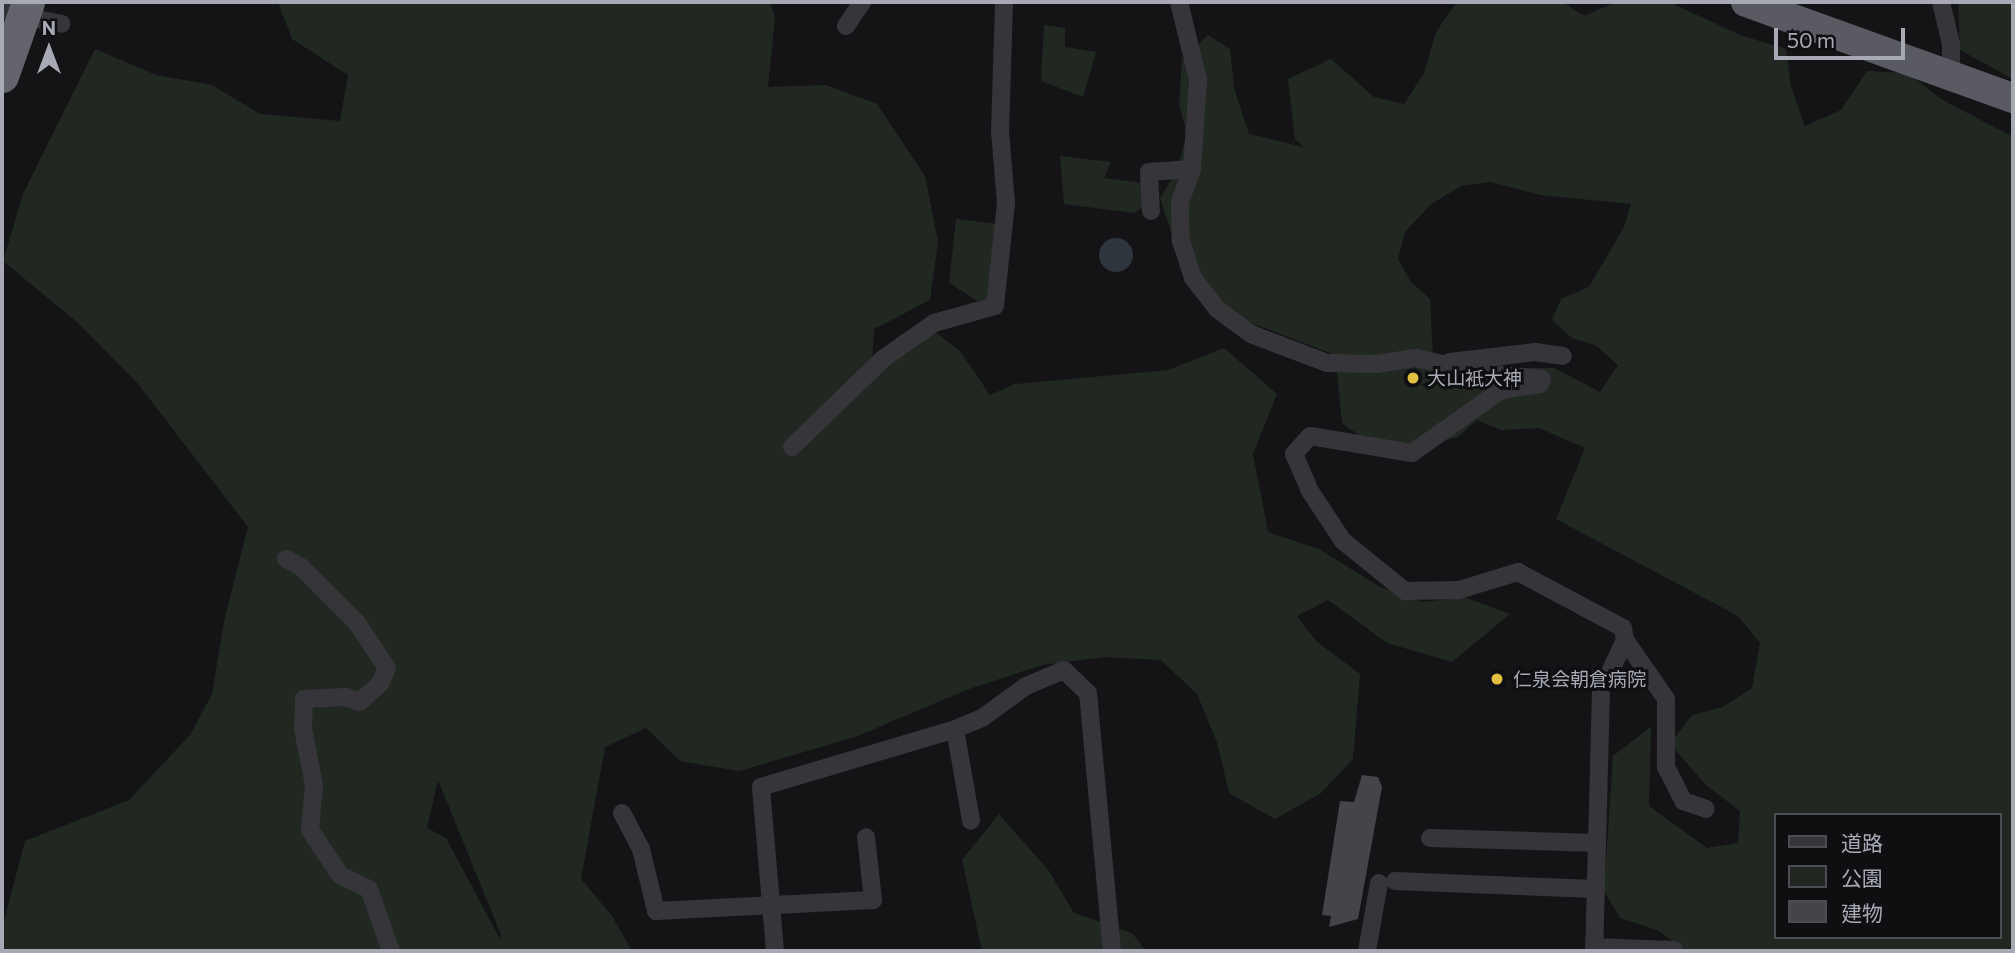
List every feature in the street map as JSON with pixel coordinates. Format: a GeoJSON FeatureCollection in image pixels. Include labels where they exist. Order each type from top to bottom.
{"type":"FeatureCollection","features":[{"type":"Feature","properties":{"kind":"highway"},"geometry":{"type":"LineString","coordinates":[[1746,2],[2013,98]]}},
{"type":"Feature","properties":{"kind":"highway"},"geometry":{"type":"LineString","coordinates":[[2,76],[32,10]]}},
{"type":"Feature","properties":{"kind":"street"},"geometry":{"type":"LineString","coordinates":[[846,26],[862,2]]}},
{"type":"Feature","properties":{"kind":"street"},"geometry":{"type":"LineString","coordinates":[[792,447],[884,358],[934,323],[995,306],[1006,203],[1000,131],[1004,2]]}},
{"type":"Feature","properties":{"kind":"street"},"geometry":{"type":"LineString","coordinates":[[1179,2],[1198,80],[1192,169],[1180,202],[1181,241],[1194,278],[1217,309],[1251,334],[1327,363],[1377,364],[1416,358],[1542,379],[1540,384],[1501,390],[1412,453],[1310,436],[1300,441],[1294,454],[1326,519],[1359,557],[1405,591],[1459,590],[1518,572],[1623,628],[1625,640],[1666,699],[1666,767],[1683,801],[1706,809]]}},
{"type":"Feature","properties":{"kind":"street"},"geometry":{"type":"LineString","coordinates":[[1941,2],[1951,44],[1951,75]]}},
{"type":"Feature","properties":{"kind":"street"},"geometry":{"type":"LineString","coordinates":[[32,10],[62,24]]}},
{"type":"Feature","properties":{"kind":"street"},"geometry":{"type":"LineString","coordinates":[[1151,211],[1149,172],[1192,169]]}},
{"type":"Feature","properties":{"kind":"street"},"geometry":{"type":"LineString","coordinates":[[1440,363],[1525,353],[1563,356]]}},
{"type":"Feature","properties":{"kind":"street"},"geometry":{"type":"LineString","coordinates":[[285,559],[301,567],[357,623],[387,668],[380,684],[359,702],[346,697],[304,699],[303,729],[314,785],[310,830],[340,875],[369,889],[391,951]]}},
{"type":"Feature","properties":{"kind":"street"},"geometry":{"type":"LineString","coordinates":[[1625,640],[1601,691],[1594,949],[1675,950]]}},
{"type":"Feature","properties":{"kind":"street"},"geometry":{"type":"LineString","coordinates":[[775,951],[761,787],[955,729],[982,718],[1026,686],[1064,670],[1088,693],[1112,951]]}},
{"type":"Feature","properties":{"kind":"street"},"geometry":{"type":"LineString","coordinates":[[955,729],[971,821]]}},
{"type":"Feature","properties":{"kind":"street"},"geometry":{"type":"LineString","coordinates":[[622,814],[641,849],[656,911],[873,900],[866,837]]}},
{"type":"Feature","properties":{"kind":"street"},"geometry":{"type":"LineString","coordinates":[[1430,838],[1596,843]]}},
{"type":"Feature","properties":{"kind":"street"},"geometry":{"type":"LineString","coordinates":[[1367,951],[1387,882],[1595,888]]}},
{"type":"Feature","properties":{"kind":"green space"},"geometry":{"type":"Polygon","coordinates":[[[278,2],[770,2],[775,17],[768,87],[826,85],[877,104],[925,176],[938,242],[930,300],[874,329],[872,363],[934,331],[960,351],[990,395],[1015,384],[1168,370],[1224,348],[1277,394],[1253,454],[1268,532],[1319,549],[1380,587],[1423,602],[1464,597],[1510,614],[1452,662],[1387,643],[1328,600],[1297,616],[1316,641],[1360,674],[1353,759],[1321,793],[1275,819],[1229,793],[1217,742],[1197,694],[1161,660],[1105,657],[1042,665],[969,689],[855,737],[739,771],[680,761],[646,728],[605,747],[581,879],[612,916],[632,951],[2,951],[2,929],[25,841],[129,800],[190,735],[212,694],[224,621],[248,527],[139,385],[77,322],[3,261],[23,194],[95,49],[156,75],[212,85],[260,114],[340,121],[348,75],[292,39],[278,2]],[[438,780],[427,828],[446,838],[500,939],[501,935],[438,780]]]}},
{"type":"Feature","properties":{"kind":"green space"},"geometry":{"type":"Polygon","coordinates":[[[1457,2],[1562,2],[1584,16],[1616,2],[1669,2],[1740,35],[1786,49],[1791,87],[1805,126],[1841,110],[1867,71],[1908,73],[1941,99],[2013,137],[2013,951],[1687,951],[1657,930],[1620,918],[1604,891],[1613,756],[1651,727],[1649,806],[1707,848],[1738,843],[1740,811],[1706,785],[1670,744],[1692,715],[1723,707],[1752,688],[1760,643],[1738,616],[1556,519],[1585,448],[1539,428],[1501,430],[1477,420],[1458,437],[1412,449],[1368,442],[1342,423],[1337,372],[1330,353],[1223,312],[1185,274],[1160,198],[1177,170],[1187,134],[1179,105],[1182,59],[1208,35],[1230,49],[1234,88],[1249,134],[1304,147],[1295,139],[1288,79],[1331,59],[1374,97],[1404,104],[1424,73],[1436,32],[1457,2]],[[1490,182],[1461,186],[1430,205],[1405,232],[1398,259],[1411,282],[1430,299],[1433,358],[1508,368],[1554,368],[1600,392],[1618,365],[1595,345],[1572,338],[1552,320],[1561,299],[1589,287],[1624,227],[1631,204],[1541,195],[1490,182]]]}},
{"type":"Feature","properties":{"kind":"green space"},"geometry":{"type":"Polygon","coordinates":[[[1958,2],[2013,2],[2013,79],[1960,50],[1958,2]]]}},
{"type":"Feature","properties":{"kind":"green space"},"geometry":{"type":"Polygon","coordinates":[[[1044,25],[1065,28],[1065,47],[1096,52],[1083,97],[1041,81],[1044,25]]]}},
{"type":"Feature","properties":{"kind":"green space"},"geometry":{"type":"Polygon","coordinates":[[[1060,156],[1111,162],[1104,178],[1143,183],[1142,208],[1134,213],[1064,204],[1060,156]]]}},
{"type":"Feature","properties":{"kind":"green space"},"geometry":{"type":"Polygon","coordinates":[[[956,219],[999,224],[991,304],[982,304],[949,283],[956,219]]]}},
{"type":"Feature","properties":{"kind":"green space"},"geometry":{"type":"Polygon","coordinates":[[[999,814],[1049,871],[1074,913],[1132,933],[1146,951],[982,951],[962,860],[999,814]]]}},
{"type":"Feature","properties":{"kind":"shaded area"},"geometry":{"type":"Polygon","coordinates":[[[1116,238],[1128,243],[1133,255],[1128,267],[1116,272],[1104,267],[1099,255],[1104,243],[1116,238]]]}},
{"type":"Feature","properties":{"kind":"building"},"geometry":{"type":"Polygon","coordinates":[[[1362,775],[1378,777],[1382,787],[1358,919],[1329,927],[1331,916],[1322,915],[1340,801],[1354,802],[1362,775]]]}},
{"type":"Feature","properties":{"kind":"tunnel"},"geometry":{"type":"LineString","coordinates":[[2,9],[30,17]]}},
{"type":"Feature","properties":{"kind":"place","name":"大山衹大神"},"geometry":{"type":"Point","coordinates":[1413,378]}},
{"type":"Feature","properties":{"kind":"place","name":"仁泉会朝倉病院"},"geometry":{"type":"Point","coordinates":[1497,679]}}]}
